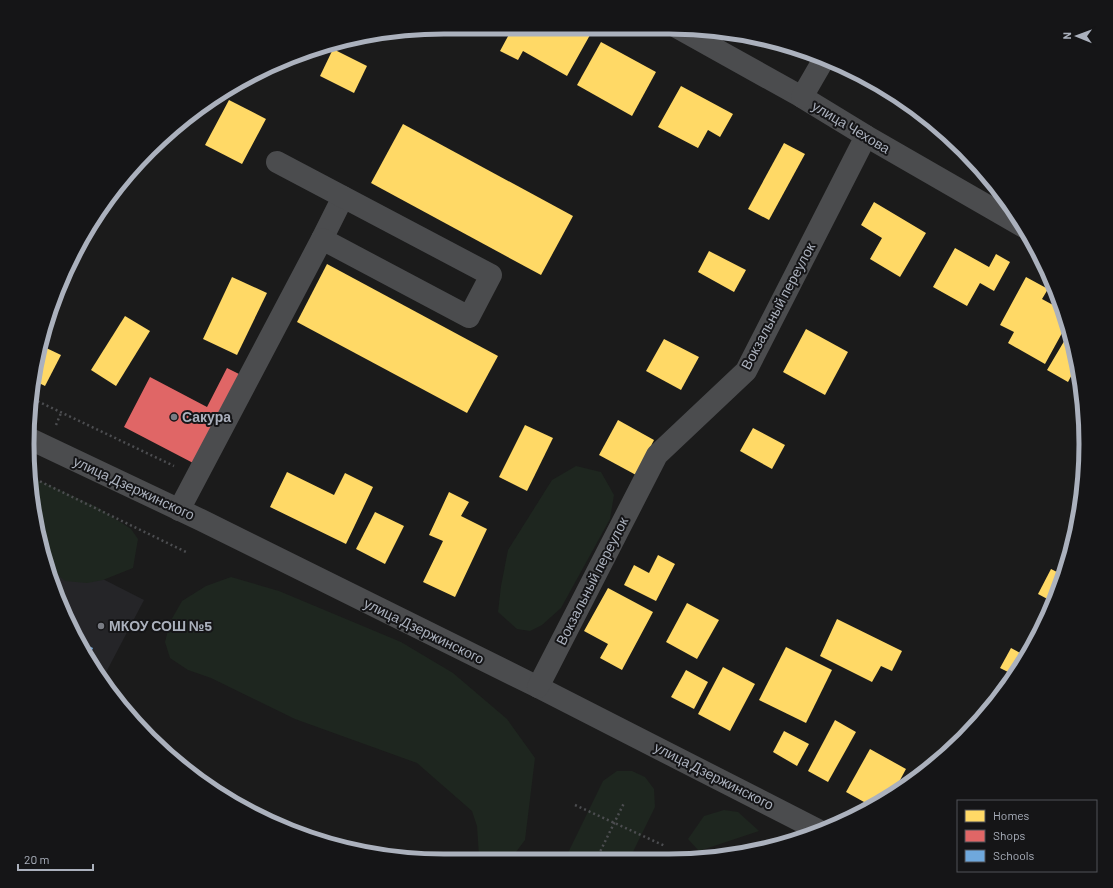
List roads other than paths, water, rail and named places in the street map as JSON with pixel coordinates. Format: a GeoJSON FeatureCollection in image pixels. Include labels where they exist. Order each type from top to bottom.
{"type":"FeatureCollection","features":[{"type":"Feature","properties":{"kind":"street","name":"улица Чехова"},"geometry":{"type":"LineString","coordinates":[[690,35],[802,97],[866,136],[1012,219]]}},
{"type":"Feature","properties":{"kind":"street"},"geometry":{"type":"LineString","coordinates":[[802,97],[821,63]]}},
{"type":"Feature","properties":{"kind":"street","name":"Вокзальный переулок"},"geometry":{"type":"LineString","coordinates":[[538,687],[657,455],[746,371],[866,136]]}},
{"type":"Feature","properties":{"kind":"street"},"geometry":{"type":"LineString","coordinates":[[277,162],[491,275],[469,317],[322,239]]}},
{"type":"Feature","properties":{"kind":"street"},"geometry":{"type":"LineString","coordinates":[[179,510],[343,197]]}},
{"type":"Feature","properties":{"kind":"street","name":"улица Дзержинского"},"geometry":{"type":"LineString","coordinates":[[34,441],[179,510],[538,687],[813,828]]}},
{"type":"Feature","properties":{"kind":"place","name":"Сакура"},"geometry":{"type":"Point","coordinates":[174,417]}},
{"type":"Feature","properties":{"kind":"place","name":"МКОУ СОШ №5"},"geometry":{"type":"Point","coordinates":[101,626]}}]}
